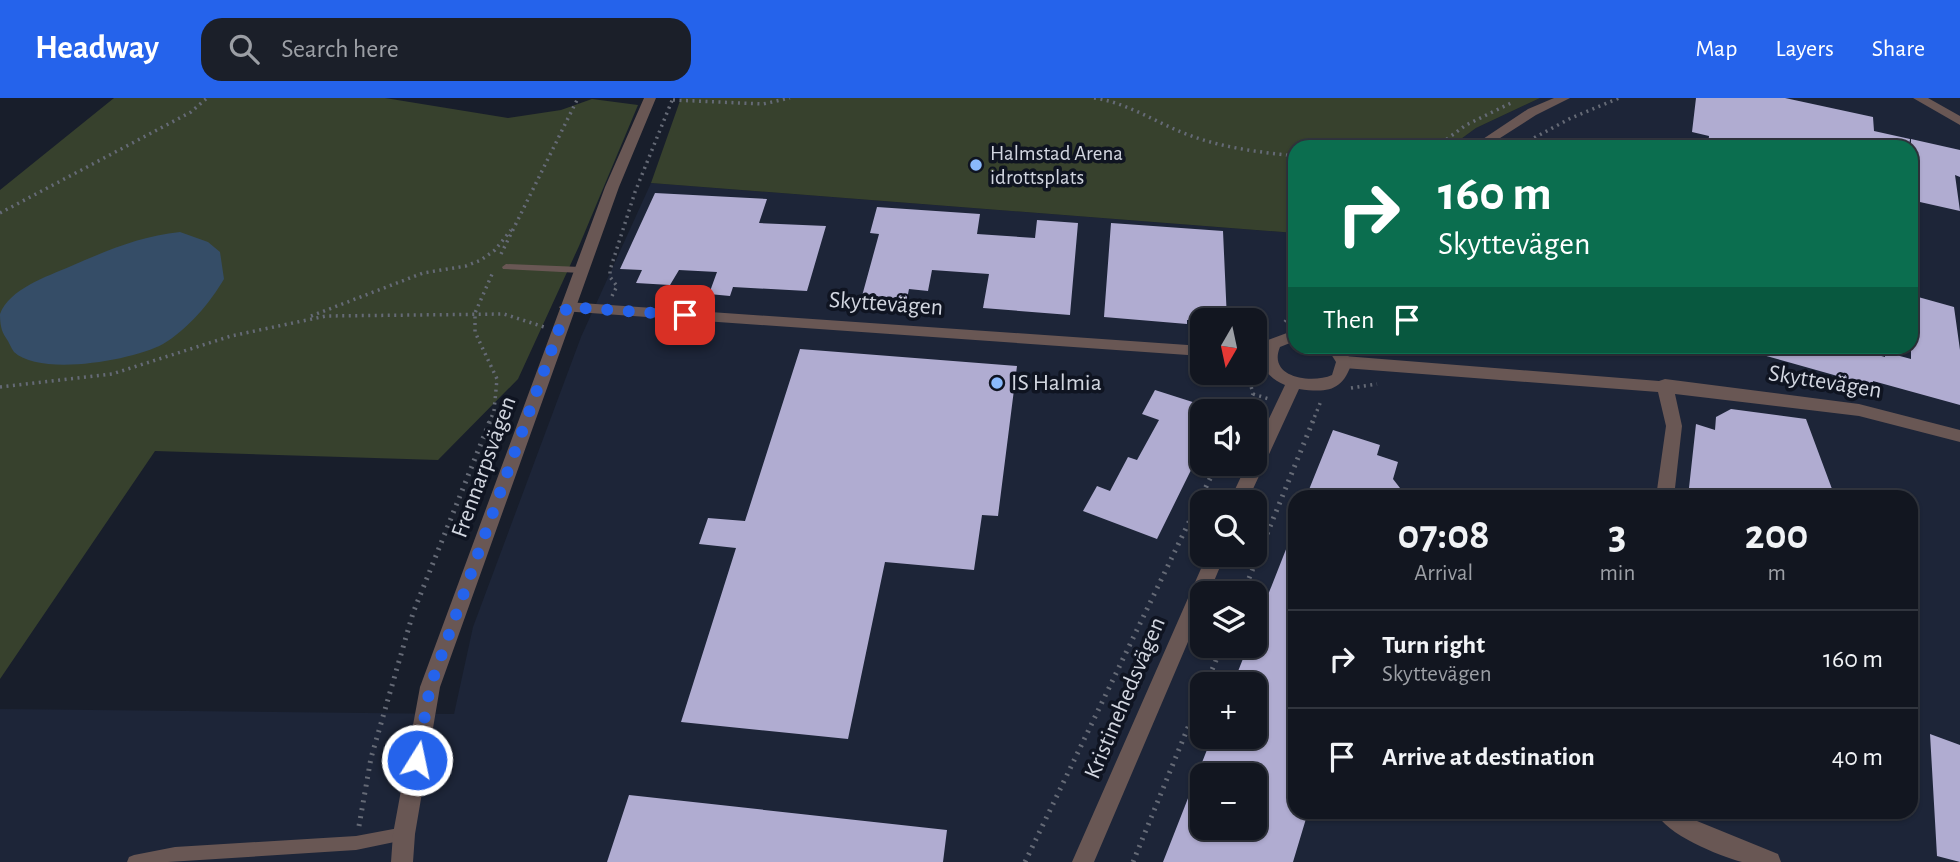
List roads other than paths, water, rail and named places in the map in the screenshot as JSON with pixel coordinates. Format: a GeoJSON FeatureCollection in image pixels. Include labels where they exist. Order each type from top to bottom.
{"type":"FeatureCollection","features":[{"type":"Feature","properties":{"kind":"street"},"geometry":{"type":"LineString","coordinates":[[1487,140],[1532,112],[1564,98]]}},
{"type":"Feature","properties":{"kind":"street"},"geometry":{"type":"LineString","coordinates":[[1919,98],[1960,121]]}},
{"type":"Feature","properties":{"kind":"street","name":"Frennarpsvägen"},"geometry":{"type":"LineString","coordinates":[[402,862],[404,834],[430,687],[559,328],[612,187],[649,99]]}},
{"type":"Feature","properties":{"kind":"street","name":"Skyttevägen"},"geometry":{"type":"LineString","coordinates":[[567,307],[1190,350]]}},
{"type":"Feature","properties":{"kind":"street"},"geometry":{"type":"LineString","coordinates":[[1267,351],[1274,344],[1288,338]]}},
{"type":"Feature","properties":{"kind":"street"},"geometry":{"type":"LineString","coordinates":[[1267,362],[1276,372],[1294,383],[1309,386],[1328,384],[1341,375],[1344,362],[1339,354]]}},
{"type":"Feature","properties":{"kind":"street","name":"Skyttevägen"},"geometry":{"type":"LineString","coordinates":[[1344,362],[1665,385],[1859,410],[1960,436]]}},
{"type":"Feature","properties":{"kind":"street"},"geometry":{"type":"LineString","coordinates":[[1244,490],[1294,383]]}},
{"type":"Feature","properties":{"kind":"street"},"geometry":{"type":"LineString","coordinates":[[1665,385],[1674,426],[1666,490]]}},
{"type":"Feature","properties":{"kind":"street","name":"Kristinehedsvägen"},"geometry":{"type":"LineString","coordinates":[[1083,862],[1211,567]]}},
{"type":"Feature","properties":{"kind":"street"},"geometry":{"type":"LineString","coordinates":[[1676,819],[1689,829],[1770,862]]}},
{"type":"Feature","properties":{"kind":"lane"},"geometry":{"type":"LineString","coordinates":[[506,267],[581,270]]}},
{"type":"Feature","properties":{"kind":"lane"},"geometry":{"type":"LineString","coordinates":[[134,862],[175,853],[356,843],[404,834]]}},
{"type":"Feature","properties":{"kind":"place","name":"Halmstad Arena idrottsplats"},"geometry":{"type":"Point","coordinates":[976,165]}},
{"type":"Feature","properties":{"kind":"place","name":"IS Halmia"},"geometry":{"type":"Point","coordinates":[997,383]}}]}
